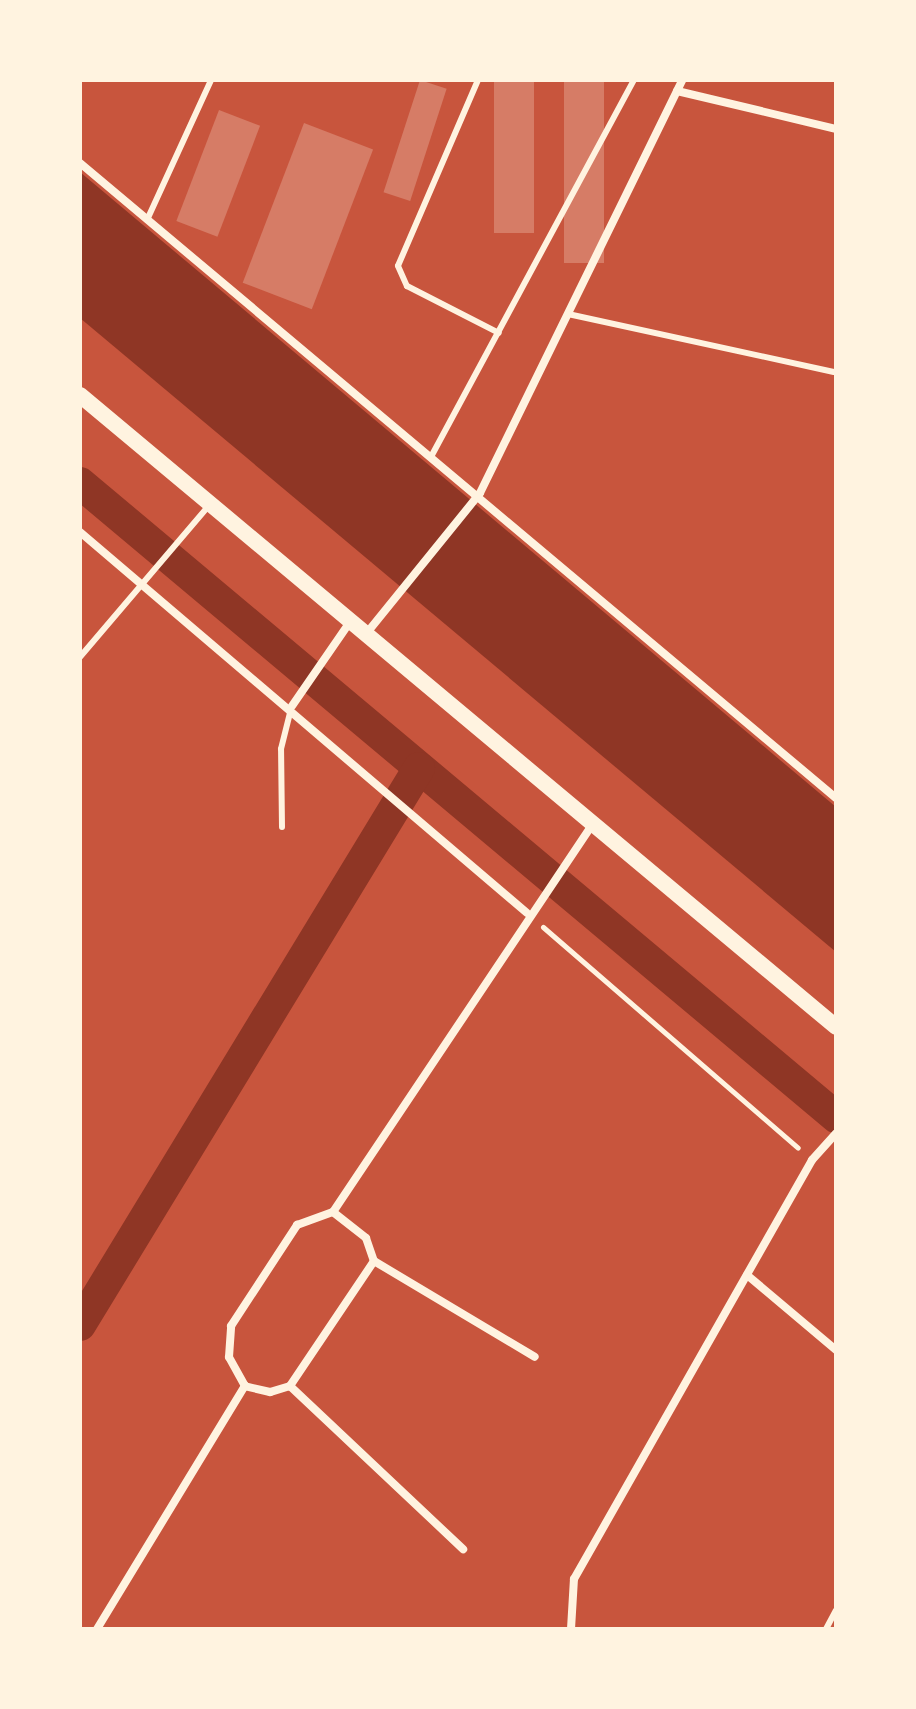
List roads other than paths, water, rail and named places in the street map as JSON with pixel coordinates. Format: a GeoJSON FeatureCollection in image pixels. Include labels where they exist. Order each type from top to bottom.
{"type":"FeatureCollection","features":[{"type":"Feature","properties":{"kind":"main road"},"geometry":{"type":"LineString","coordinates":[[80,395],[836,1027]]}},
{"type":"Feature","properties":{"kind":"street"},"geometry":{"type":"LineString","coordinates":[[366,634],[478,496],[682,80]]}},
{"type":"Feature","properties":{"kind":"street"},"geometry":{"type":"LineString","coordinates":[[677,91],[836,129]]}},
{"type":"Feature","properties":{"kind":"street"},"geometry":{"type":"LineString","coordinates":[[80,163],[432,455],[836,798]]}},
{"type":"Feature","properties":{"kind":"street"},"geometry":{"type":"LineString","coordinates":[[80,532],[292,706],[527,913]]}},
{"type":"Feature","properties":{"kind":"street"},"geometry":{"type":"LineString","coordinates":[[292,706],[350,622]]}},
{"type":"Feature","properties":{"kind":"street"},"geometry":{"type":"LineString","coordinates":[[374,1261],[290,1386],[270,1392],[245,1386],[229,1357],[231,1326],[297,1225],[333,1212],[527,913],[593,823]]}},
{"type":"Feature","properties":{"kind":"street"},"geometry":{"type":"LineString","coordinates":[[571,1629],[574,1579],[812,1160],[836,1133]]}},
{"type":"Feature","properties":{"kind":"street"},"geometry":{"type":"LineString","coordinates":[[333,1212],[366,1238],[374,1261],[535,1357]]}},
{"type":"Feature","properties":{"kind":"street"},"geometry":{"type":"LineString","coordinates":[[747,1275],[836,1350]]}},
{"type":"Feature","properties":{"kind":"street"},"geometry":{"type":"LineString","coordinates":[[97,1629],[245,1386]]}},
{"type":"Feature","properties":{"kind":"street"},"geometry":{"type":"LineString","coordinates":[[290,1386],[463,1549]]}},
{"type":"Feature","properties":{"kind":"lane"},"geometry":{"type":"LineString","coordinates":[[147,220],[211,80]]}},
{"type":"Feature","properties":{"kind":"lane"},"geometry":{"type":"LineString","coordinates":[[478,80],[398,266],[407,286],[499,333]]}},
{"type":"Feature","properties":{"kind":"lane"},"geometry":{"type":"LineString","coordinates":[[432,455],[634,80]]}},
{"type":"Feature","properties":{"kind":"lane"},"geometry":{"type":"LineString","coordinates":[[568,314],[834,372]]}},
{"type":"Feature","properties":{"kind":"lane"},"geometry":{"type":"LineString","coordinates":[[80,657],[210,504]]}},
{"type":"Feature","properties":{"kind":"lane"},"geometry":{"type":"LineString","coordinates":[[282,827],[281,749],[292,706]]}},
{"type":"Feature","properties":{"kind":"lane"},"geometry":{"type":"LineString","coordinates":[[826,1629],[836,1610]]}},
{"type":"Feature","properties":{"kind":"waterway"},"geometry":{"type":"LineString","coordinates":[[80,483],[836,1117]]}},
{"type":"Feature","properties":{"kind":"waterway"},"geometry":{"type":"LineString","coordinates":[[80,1325],[419,768]]}}]}
